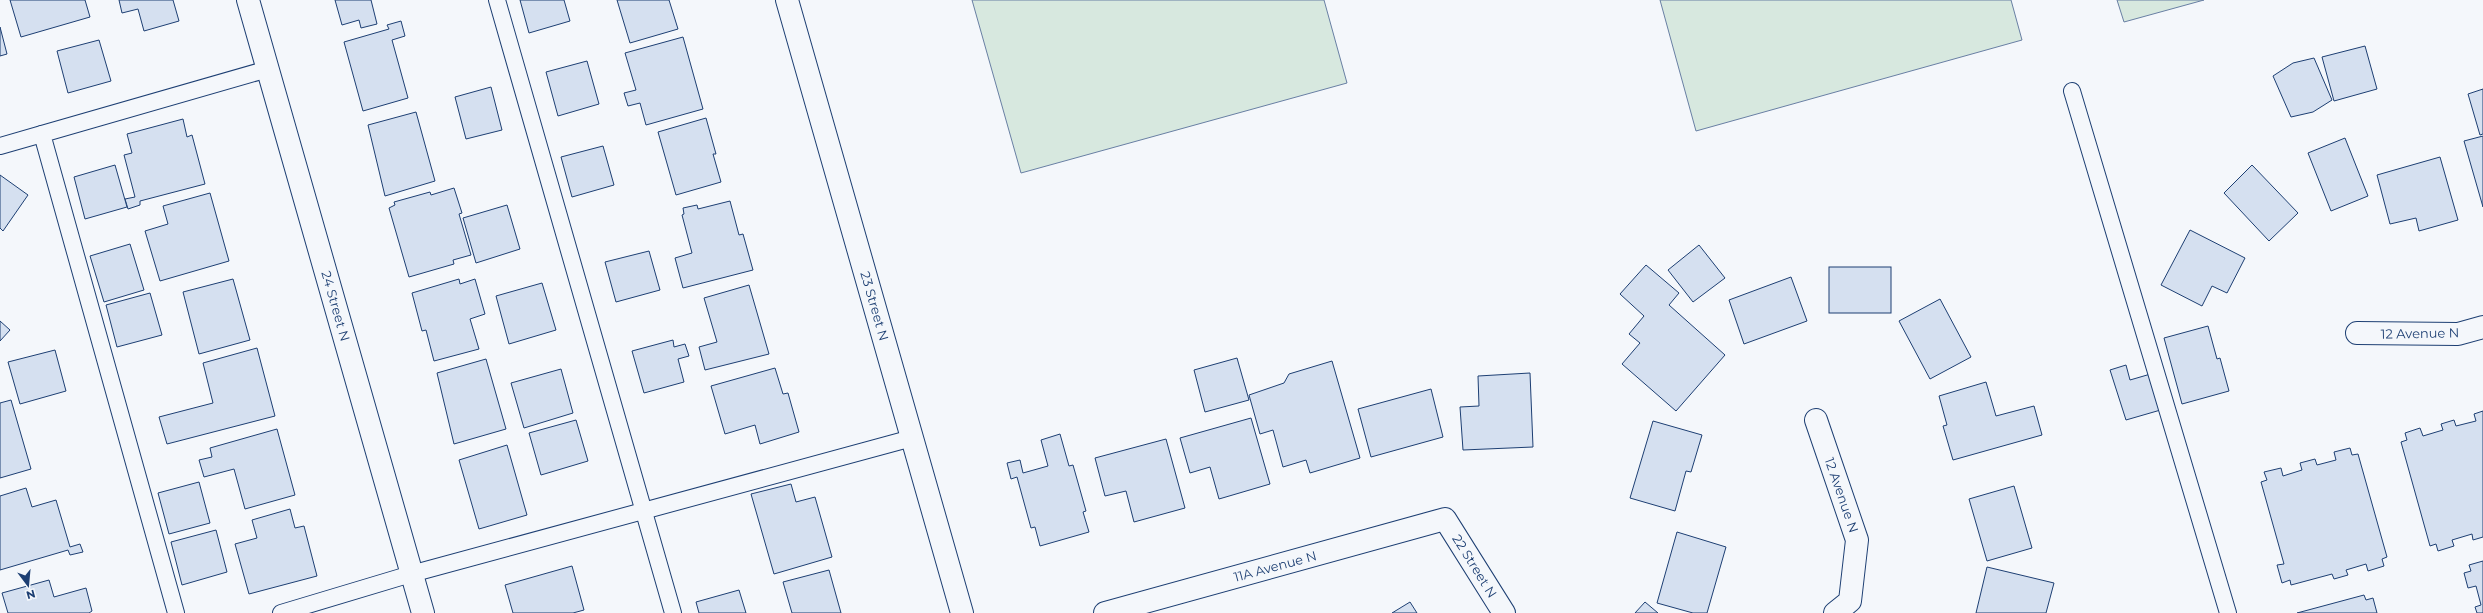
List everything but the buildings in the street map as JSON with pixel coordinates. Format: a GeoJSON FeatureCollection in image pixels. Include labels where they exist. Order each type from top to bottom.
{"type":"FeatureCollection","features":[{"type":"Feature","properties":{"kind":"street","name":"24 Street N"},"geometry":{"type":"LineString","coordinates":[[248,0],[422,613]]}},
{"type":"Feature","properties":{"kind":"street","name":"23 Street N"},"geometry":{"type":"LineString","coordinates":[[787,0],[962,613]]}},
{"type":"Feature","properties":{"kind":"street","name":"12 Avenue N"},"geometry":{"type":"LineString","coordinates":[[2357,333],[2458,334],[2483,327]]}},
{"type":"Feature","properties":{"kind":"street","name":"12 Avenue N"},"geometry":{"type":"LineString","coordinates":[[1816,420],[1857,540],[1850,601],[1835,613]]}},
{"type":"Feature","properties":{"kind":"street","name":"11A Avenue N"},"geometry":{"type":"LineString","coordinates":[[1105,613],[1445,519]]}},
{"type":"Feature","properties":{"kind":"street","name":"22 Street N"},"geometry":{"type":"LineString","coordinates":[[1445,519],[1504,613]]}},
{"type":"Feature","properties":{"kind":"lane"},"geometry":{"type":"LineString","coordinates":[[497,0],[673,613]]}},
{"type":"Feature","properties":{"kind":"lane"},"geometry":{"type":"LineString","coordinates":[[0,146],[268,69]]}},
{"type":"Feature","properties":{"kind":"lane"},"geometry":{"type":"LineString","coordinates":[[2072,92],[2228,613]]}},
{"type":"Feature","properties":{"kind":"lane"},"geometry":{"type":"LineString","coordinates":[[42,134],[176,613]]}},
{"type":"Feature","properties":{"kind":"lane"},"geometry":{"type":"LineString","coordinates":[[281,613],[411,574],[912,438]]}},
{"type":"Feature","properties":{"kind":"shaded area"},"geometry":{"type":"Polygon","coordinates":[[[972,0],[1324,0],[1347,83],[1021,173],[972,0]]]}},
{"type":"Feature","properties":{"kind":"shaded area"},"geometry":{"type":"Polygon","coordinates":[[[1660,0],[2011,0],[2022,40],[1696,131],[1660,0]]]}},
{"type":"Feature","properties":{"kind":"shaded area"},"geometry":{"type":"Polygon","coordinates":[[[2117,0],[2204,0],[2124,22],[2117,0]]]}}]}
